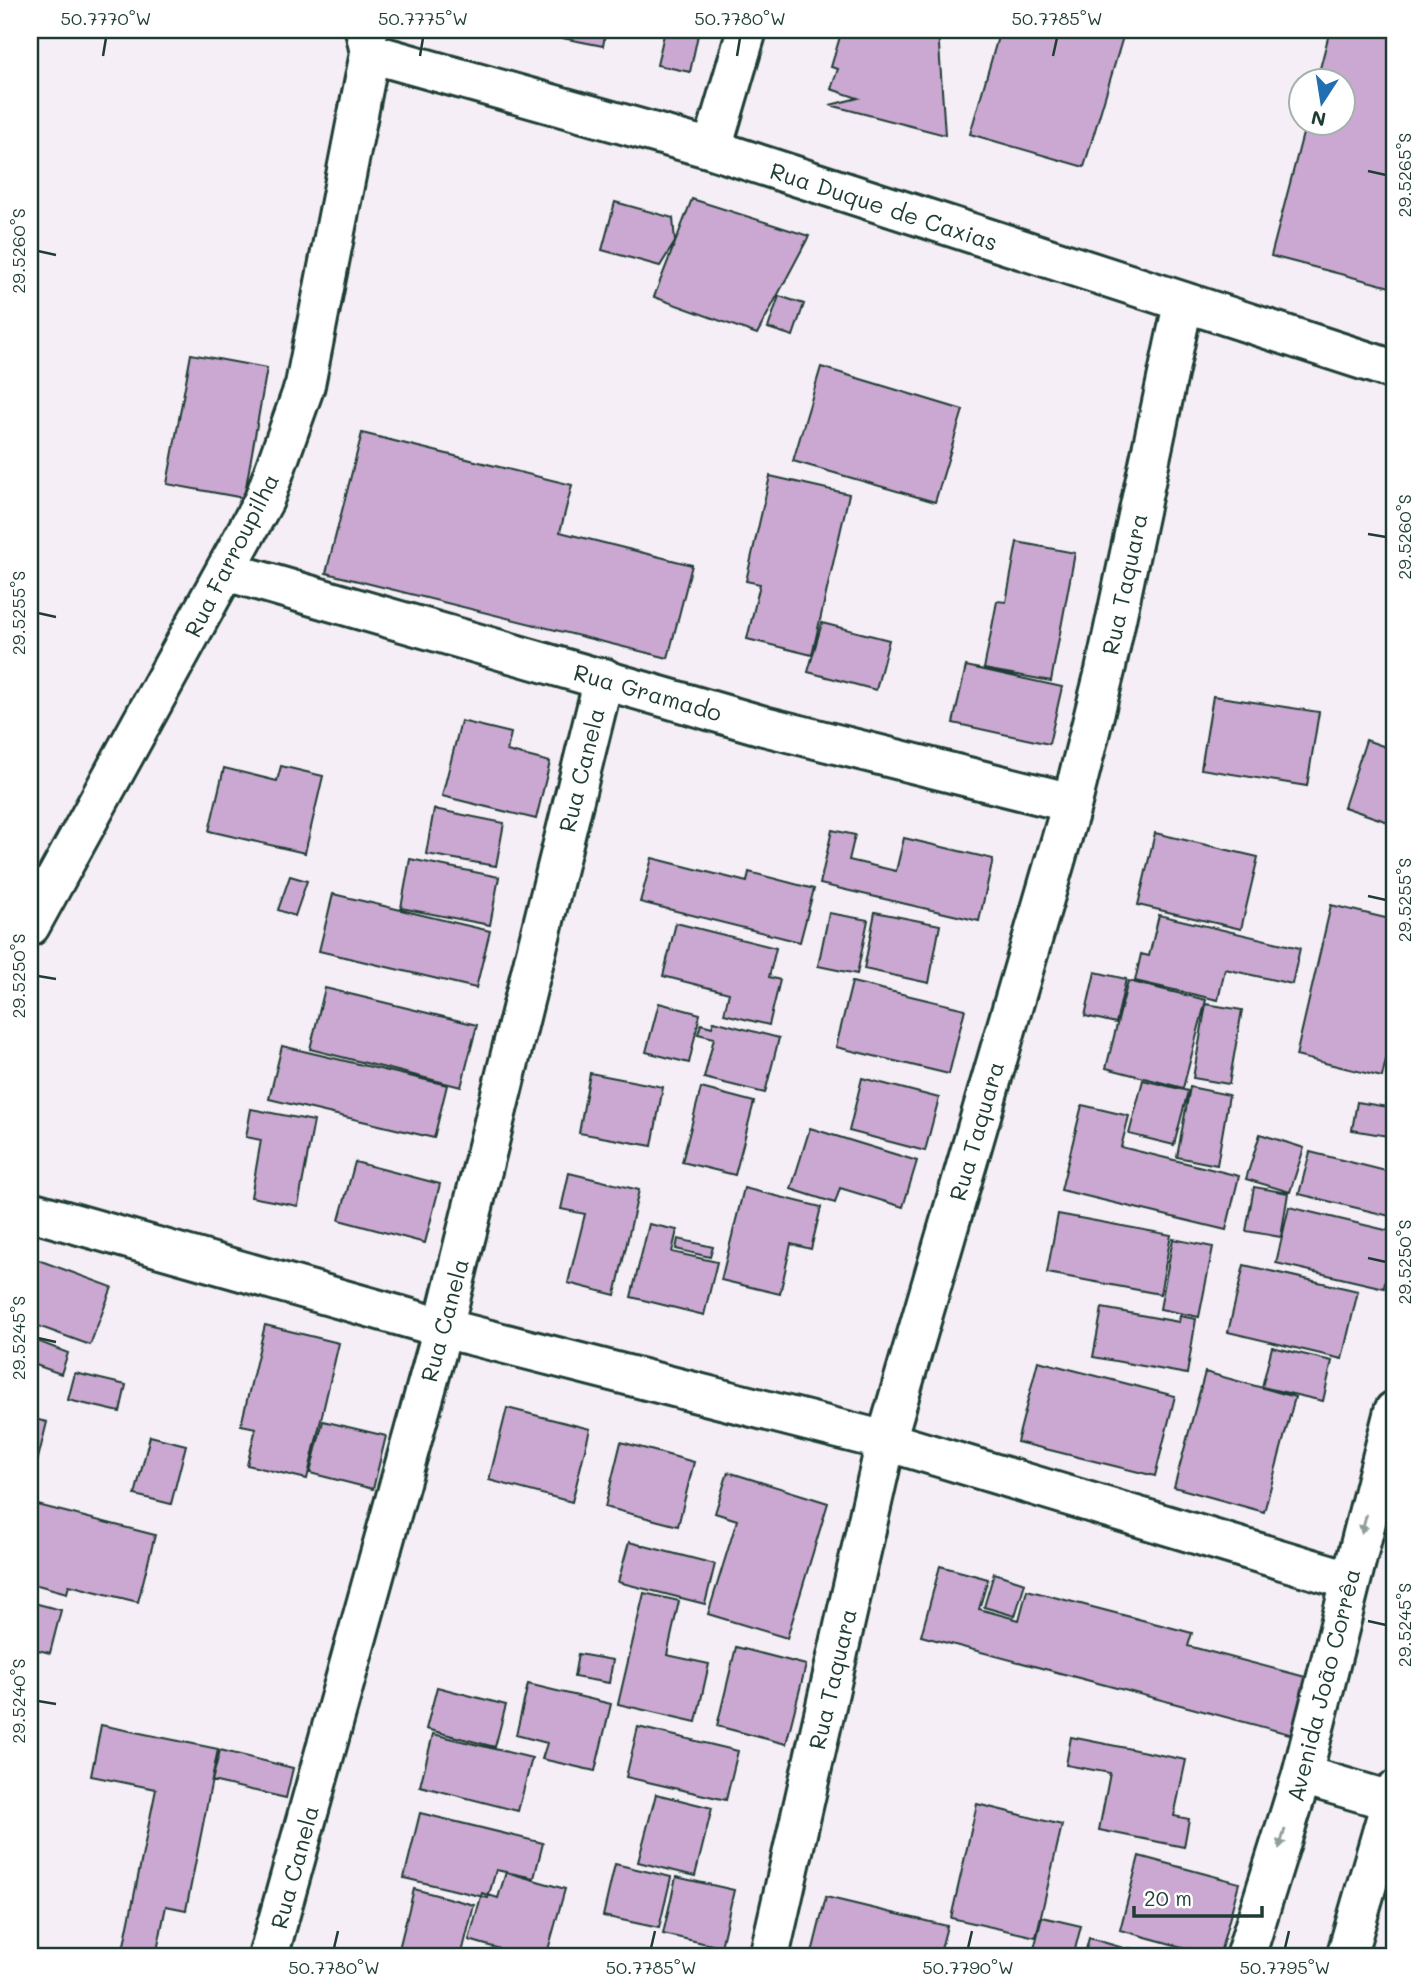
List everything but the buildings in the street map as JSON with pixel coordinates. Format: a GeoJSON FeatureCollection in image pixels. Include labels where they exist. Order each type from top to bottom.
{"type":"FeatureCollection","features":[{"type":"Feature","properties":{"kind":"street"},"geometry":{"type":"LineString","coordinates":[[712,149],[747,30]]}},
{"type":"Feature","properties":{"kind":"street","name":"Rua Duque de Caxias"},"geometry":{"type":"LineString","coordinates":[[368,41],[712,149],[1183,304],[1394,370]]}},
{"type":"Feature","properties":{"kind":"street","name":"Rua Farroupilha"},"geometry":{"type":"LineString","coordinates":[[30,926],[264,500],[305,384],[368,41]]}},
{"type":"Feature","properties":{"kind":"street","name":"Rua Taquara"},"geometry":{"type":"LineString","coordinates":[[769,1957],[886,1441],[1072,803],[1108,658],[1183,304]]}},
{"type":"Feature","properties":{"kind":"street","name":"Rua Gramado"},"geometry":{"type":"LineString","coordinates":[[226,571],[764,726],[1072,803]]}},
{"type":"Feature","properties":{"kind":"street","name":"Rua Canela"},"geometry":{"type":"LineString","coordinates":[[268,1957],[443,1328],[604,678]]}},
{"type":"Feature","properties":{"kind":"street"},"geometry":{"type":"LineString","coordinates":[[30,1212],[443,1328],[886,1441],[1349,1580]]}},
{"type":"Feature","properties":{"kind":"street","name":"Avenida João Corrêa"},"geometry":{"type":"LineString","coordinates":[[1245,1957],[1302,1775],[1349,1580],[1394,1411]]}},
{"type":"Feature","properties":{"kind":"street"},"geometry":{"type":"LineString","coordinates":[[1302,1775],[1393,1798],[1346,1957]]}}]}
